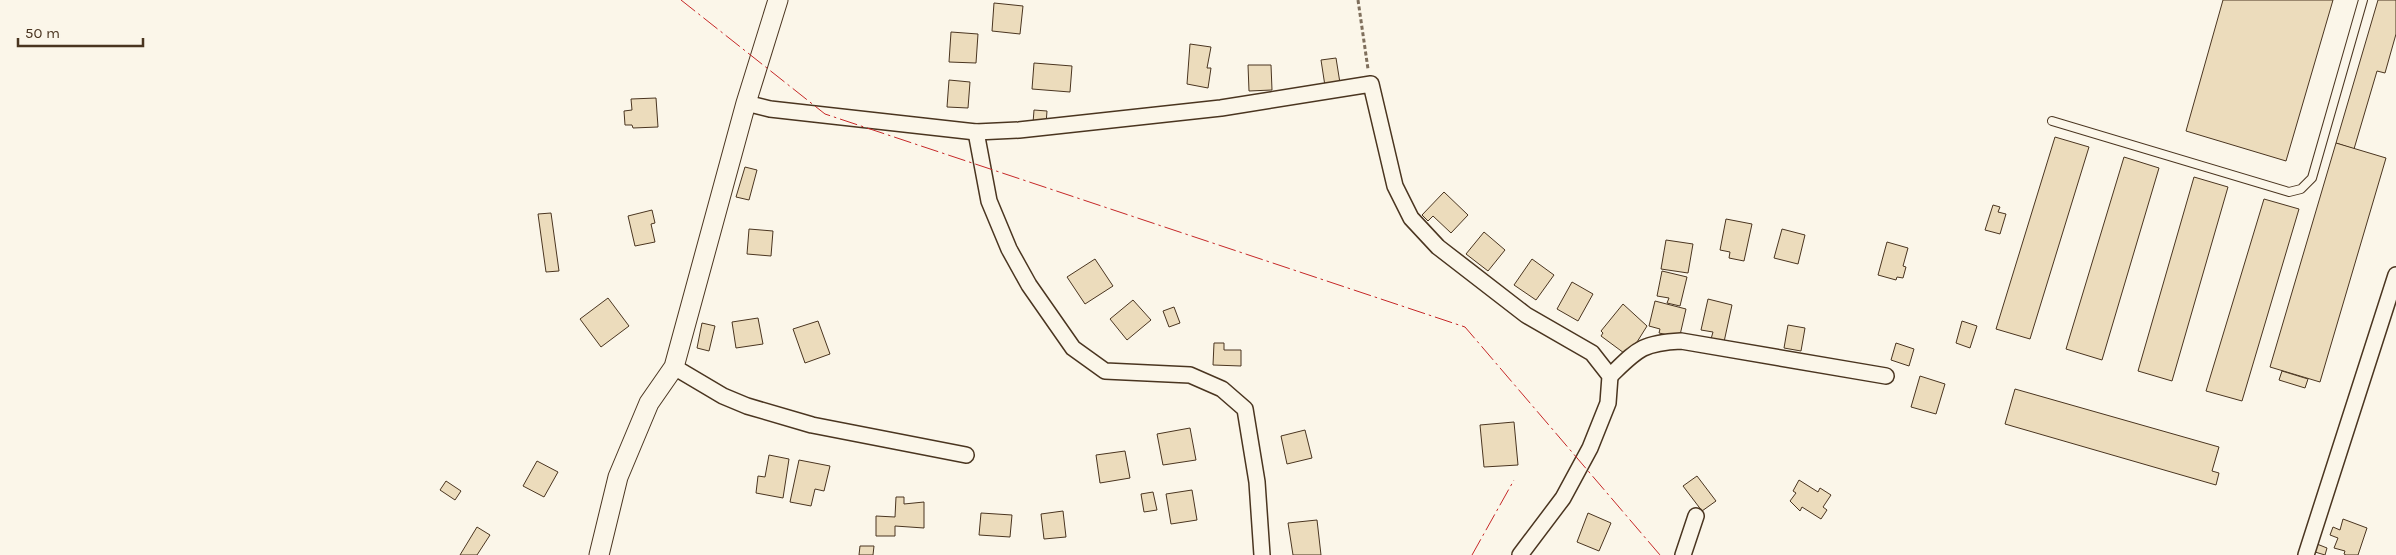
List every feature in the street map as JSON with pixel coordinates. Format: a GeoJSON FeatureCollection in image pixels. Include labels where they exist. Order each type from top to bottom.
{"type":"FeatureCollection","features":[{"type":"Feature","properties":{"kind":"street"},"geometry":{"type":"LineString","coordinates":[[599,555],[618,477],[649,403],[674,367],[746,103],[778,0]]}},
{"type":"Feature","properties":{"kind":"street"},"geometry":{"type":"LineString","coordinates":[[746,103],[770,109],[976,132],[1019,130],[1221,108],[1370,84],[1395,186],[1411,218],[1438,247],[1526,315],[1592,353],[1610,376]]}},
{"type":"Feature","properties":{"kind":"street"},"geometry":{"type":"LineString","coordinates":[[976,132],[988,201],[1009,250],[1029,285],[1073,348],[1105,372],[1190,375],[1222,389],[1245,409],[1257,482],[1262,555]]}},
{"type":"Feature","properties":{"kind":"street"},"geometry":{"type":"LineString","coordinates":[[2306,555],[2396,275]]}},
{"type":"Feature","properties":{"kind":"street"},"geometry":{"type":"LineString","coordinates":[[1520,555],[1563,498],[1590,448],[1608,403],[1610,376],[1634,352],[1654,342],[1681,341],[1886,376]]}},
{"type":"Feature","properties":{"kind":"street"},"geometry":{"type":"LineString","coordinates":[[674,367],[723,396],[746,406],[812,425],[966,455]]}},
{"type":"Feature","properties":{"kind":"street"},"geometry":{"type":"LineString","coordinates":[[1683,555],[1696,516]]}},
{"type":"Feature","properties":{"kind":"lane"},"geometry":{"type":"LineString","coordinates":[[2052,121],[2289,192],[2301,189],[2312,178],[2363,0]]}},
{"type":"Feature","properties":{"kind":"path"},"geometry":{"type":"LineString","coordinates":[[1358,0],[1370,84]]}},
{"type":"Feature","properties":{"kind":"building"},"geometry":{"type":"Polygon","coordinates":[[[2223,0],[2333,0],[2286,161],[2186,131],[2223,0]]]}},
{"type":"Feature","properties":{"kind":"building"},"geometry":{"type":"Polygon","coordinates":[[[2378,0],[2396,0],[2396,34],[2385,73],[2377,71],[2354,149],[2336,143],[2378,0]]]}},
{"type":"Feature","properties":{"kind":"building"},"geometry":{"type":"Polygon","coordinates":[[[994,3],[1023,6],[1020,34],[992,31],[994,3]]]}},
{"type":"Feature","properties":{"kind":"building"},"geometry":{"type":"Polygon","coordinates":[[[951,32],[978,34],[976,63],[949,62],[951,32]]]}},
{"type":"Feature","properties":{"kind":"building"},"geometry":{"type":"Polygon","coordinates":[[[1190,44],[1211,47],[1207,68],[1211,68],[1208,88],[1187,84],[1190,44]]]}},
{"type":"Feature","properties":{"kind":"building"},"geometry":{"type":"Polygon","coordinates":[[[1336,58],[1340,83],[1325,86],[1321,60],[1336,58]]]}},
{"type":"Feature","properties":{"kind":"building"},"geometry":{"type":"Polygon","coordinates":[[[1034,63],[1072,66],[1070,92],[1032,89],[1034,63]]]}},
{"type":"Feature","properties":{"kind":"building"},"geometry":{"type":"Polygon","coordinates":[[[1248,65],[1271,65],[1272,90],[1249,91],[1248,65]]]}},
{"type":"Feature","properties":{"kind":"building"},"geometry":{"type":"Polygon","coordinates":[[[949,80],[970,82],[968,108],[947,107],[949,80]]]}},
{"type":"Feature","properties":{"kind":"building"},"geometry":{"type":"Polygon","coordinates":[[[656,98],[658,127],[633,128],[632,125],[625,125],[624,111],[632,110],[631,99],[656,98]]]}},
{"type":"Feature","properties":{"kind":"building"},"geometry":{"type":"Polygon","coordinates":[[[1034,110],[1047,111],[1046,124],[1033,123],[1034,110]]]}},
{"type":"Feature","properties":{"kind":"building"},"geometry":{"type":"Polygon","coordinates":[[[2055,137],[2089,147],[2030,339],[1996,329],[2055,137]]]}},
{"type":"Feature","properties":{"kind":"building"},"geometry":{"type":"Polygon","coordinates":[[[2336,143],[2386,158],[2320,382],[2270,367],[2336,143]]]}},
{"type":"Feature","properties":{"kind":"building"},"geometry":{"type":"Polygon","coordinates":[[[2124,157],[2159,168],[2102,360],[2066,349],[2124,157]]]}},
{"type":"Feature","properties":{"kind":"building"},"geometry":{"type":"Polygon","coordinates":[[[745,167],[757,170],[749,200],[736,197],[745,167]]]}},
{"type":"Feature","properties":{"kind":"building"},"geometry":{"type":"Polygon","coordinates":[[[2194,177],[2228,187],[2172,381],[2138,371],[2194,177]]]}},
{"type":"Feature","properties":{"kind":"building"},"geometry":{"type":"Polygon","coordinates":[[[1444,192],[1468,215],[1451,233],[1433,216],[1428,221],[1422,215],[1444,192]]]}},
{"type":"Feature","properties":{"kind":"building"},"geometry":{"type":"Polygon","coordinates":[[[2264,199],[2299,209],[2242,401],[2206,391],[2264,199]]]}},
{"type":"Feature","properties":{"kind":"building"},"geometry":{"type":"Polygon","coordinates":[[[1993,205],[2000,207],[1998,212],[2006,214],[2000,234],[1985,230],[1993,205]]]}},
{"type":"Feature","properties":{"kind":"building"},"geometry":{"type":"Polygon","coordinates":[[[652,210],[655,223],[651,224],[655,242],[635,246],[628,216],[652,210]]]}},
{"type":"Feature","properties":{"kind":"building"},"geometry":{"type":"Polygon","coordinates":[[[551,213],[559,271],[546,272],[538,214],[551,213]]]}},
{"type":"Feature","properties":{"kind":"building"},"geometry":{"type":"Polygon","coordinates":[[[1726,219],[1752,224],[1744,261],[1729,258],[1730,252],[1720,250],[1726,219]]]}},
{"type":"Feature","properties":{"kind":"building"},"geometry":{"type":"Polygon","coordinates":[[[749,229],[773,231],[771,256],[747,254],[749,229]]]}},
{"type":"Feature","properties":{"kind":"building"},"geometry":{"type":"Polygon","coordinates":[[[1782,229],[1805,235],[1798,264],[1774,258],[1782,229]]]}},
{"type":"Feature","properties":{"kind":"building"},"geometry":{"type":"Polygon","coordinates":[[[1484,232],[1505,250],[1488,271],[1466,254],[1484,232]]]}},
{"type":"Feature","properties":{"kind":"building"},"geometry":{"type":"Polygon","coordinates":[[[1666,240],[1693,244],[1688,273],[1661,269],[1666,240]]]}},
{"type":"Feature","properties":{"kind":"building"},"geometry":{"type":"Polygon","coordinates":[[[1887,242],[1908,248],[1903,266],[1906,267],[1903,278],[1897,277],[1896,280],[1878,275],[1887,242]]]}},
{"type":"Feature","properties":{"kind":"building"},"geometry":{"type":"Polygon","coordinates":[[[1095,259],[1113,286],[1085,304],[1067,277],[1095,259]]]}},
{"type":"Feature","properties":{"kind":"building"},"geometry":{"type":"Polygon","coordinates":[[[1532,259],[1554,275],[1536,300],[1514,285],[1532,259]]]}},
{"type":"Feature","properties":{"kind":"building"},"geometry":{"type":"Polygon","coordinates":[[[1662,271],[1687,277],[1680,306],[1667,303],[1669,298],[1657,296],[1662,271]]]}},
{"type":"Feature","properties":{"kind":"building"},"geometry":{"type":"Polygon","coordinates":[[[1572,282],[1593,294],[1578,321],[1557,309],[1572,282]]]}},
{"type":"Feature","properties":{"kind":"building"},"geometry":{"type":"Polygon","coordinates":[[[608,298],[629,326],[601,347],[580,319],[608,298]]]}},
{"type":"Feature","properties":{"kind":"building"},"geometry":{"type":"Polygon","coordinates":[[[1708,299],[1732,305],[1724,342],[1711,339],[1713,332],[1701,330],[1708,299]]]}},
{"type":"Feature","properties":{"kind":"building"},"geometry":{"type":"Polygon","coordinates":[[[1133,300],[1151,320],[1127,340],[1110,319],[1133,300]]]}},
{"type":"Feature","properties":{"kind":"building"},"geometry":{"type":"Polygon","coordinates":[[[1655,301],[1686,309],[1680,335],[1672,336],[1659,333],[1660,329],[1649,326],[1655,301]]]}},
{"type":"Feature","properties":{"kind":"building"},"geometry":{"type":"Polygon","coordinates":[[[1623,304],[1647,326],[1637,342],[1624,353],[1601,336],[1603,333],[1601,331],[1623,304]]]}},
{"type":"Feature","properties":{"kind":"building"},"geometry":{"type":"Polygon","coordinates":[[[1174,307],[1180,323],[1169,327],[1163,311],[1174,307]]]}},
{"type":"Feature","properties":{"kind":"building"},"geometry":{"type":"Polygon","coordinates":[[[758,318],[763,344],[736,348],[732,322],[758,318]]]}},
{"type":"Feature","properties":{"kind":"building"},"geometry":{"type":"Polygon","coordinates":[[[818,321],[830,354],[805,363],[793,329],[818,321]]]}},
{"type":"Feature","properties":{"kind":"building"},"geometry":{"type":"Polygon","coordinates":[[[1962,321],[1977,326],[1970,348],[1956,343],[1962,321]]]}},
{"type":"Feature","properties":{"kind":"building"},"geometry":{"type":"Polygon","coordinates":[[[702,323],[715,326],[709,351],[697,348],[702,323]]]}},
{"type":"Feature","properties":{"kind":"building"},"geometry":{"type":"Polygon","coordinates":[[[1788,325],[1805,328],[1801,351],[1784,348],[1788,325]]]}},
{"type":"Feature","properties":{"kind":"building"},"geometry":{"type":"Polygon","coordinates":[[[1214,343],[1224,343],[1224,350],[1241,350],[1241,366],[1213,365],[1214,343]]]}},
{"type":"Feature","properties":{"kind":"building"},"geometry":{"type":"Polygon","coordinates":[[[1896,343],[1914,349],[1909,366],[1891,360],[1896,343]]]}},
{"type":"Feature","properties":{"kind":"building"},"geometry":{"type":"Polygon","coordinates":[[[2282,371],[2308,379],[2305,388],[2279,380],[2282,371]]]}},
{"type":"Feature","properties":{"kind":"building"},"geometry":{"type":"Polygon","coordinates":[[[1920,376],[1945,384],[1936,414],[1911,407],[1920,376]]]}},
{"type":"Feature","properties":{"kind":"building"},"geometry":{"type":"Polygon","coordinates":[[[2015,389],[2219,447],[2212,471],[2219,473],[2216,485],[2005,424],[2015,389]]]}},
{"type":"Feature","properties":{"kind":"building"},"geometry":{"type":"Polygon","coordinates":[[[1514,422],[1518,465],[1484,467],[1480,425],[1514,422]]]}},
{"type":"Feature","properties":{"kind":"building"},"geometry":{"type":"Polygon","coordinates":[[[1190,428],[1196,460],[1163,465],[1157,434],[1190,428]]]}},
{"type":"Feature","properties":{"kind":"building"},"geometry":{"type":"Polygon","coordinates":[[[1305,430],[1312,458],[1287,464],[1281,436],[1305,430]]]}},
{"type":"Feature","properties":{"kind":"building"},"geometry":{"type":"Polygon","coordinates":[[[1125,451],[1130,478],[1100,483],[1096,455],[1125,451]]]}},
{"type":"Feature","properties":{"kind":"building"},"geometry":{"type":"Polygon","coordinates":[[[769,455],[789,459],[783,498],[756,493],[758,476],[765,477],[769,455]]]}},
{"type":"Feature","properties":{"kind":"building"},"geometry":{"type":"Polygon","coordinates":[[[799,460],[830,466],[824,491],[815,489],[811,506],[790,502],[799,460]]]}},
{"type":"Feature","properties":{"kind":"building"},"geometry":{"type":"Polygon","coordinates":[[[537,461],[558,472],[544,497],[523,486],[537,461]]]}},
{"type":"Feature","properties":{"kind":"building"},"geometry":{"type":"Polygon","coordinates":[[[1697,476],[1716,501],[1702,511],[1683,486],[1697,476]]]}},
{"type":"Feature","properties":{"kind":"building"},"geometry":{"type":"Polygon","coordinates":[[[1799,480],[1818,492],[1820,488],[1831,495],[1823,507],[1827,510],[1821,519],[1802,507],[1800,511],[1790,501],[1796,493],[1793,491],[1799,480]]]}},
{"type":"Feature","properties":{"kind":"building"},"geometry":{"type":"Polygon","coordinates":[[[446,481],[461,491],[455,500],[440,490],[446,481]]]}},
{"type":"Feature","properties":{"kind":"building"},"geometry":{"type":"Polygon","coordinates":[[[1192,490],[1197,520],[1171,524],[1166,494],[1192,490]]]}},
{"type":"Feature","properties":{"kind":"building"},"geometry":{"type":"Polygon","coordinates":[[[1153,492],[1157,510],[1144,512],[1141,494],[1153,492]]]}},
{"type":"Feature","properties":{"kind":"building"},"geometry":{"type":"Polygon","coordinates":[[[896,497],[904,497],[904,504],[924,502],[924,528],[895,526],[895,536],[876,536],[876,516],[895,517],[896,497]]]}},
{"type":"Feature","properties":{"kind":"building"},"geometry":{"type":"Polygon","coordinates":[[[1063,511],[1066,537],[1044,539],[1041,514],[1063,511]]]}},
{"type":"Feature","properties":{"kind":"building"},"geometry":{"type":"Polygon","coordinates":[[[981,513],[1012,515],[1010,537],[979,535],[981,513]]]}},
{"type":"Feature","properties":{"kind":"building"},"geometry":{"type":"Polygon","coordinates":[[[1588,513],[1611,523],[1599,551],[1577,542],[1588,513]]]}},
{"type":"Feature","properties":{"kind":"building"},"geometry":{"type":"Polygon","coordinates":[[[2343,519],[2367,528],[2358,555],[2346,555],[2344,554],[2345,551],[2334,548],[2338,538],[2330,535],[2333,527],[2340,530],[2343,519]]]}},
{"type":"Feature","properties":{"kind":"building"},"geometry":{"type":"Polygon","coordinates":[[[1317,520],[1321,555],[1293,555],[1288,523],[1317,520]]]}},
{"type":"Feature","properties":{"kind":"building"},"geometry":{"type":"Polygon","coordinates":[[[477,527],[490,535],[477,555],[460,555],[477,527]]]}},
{"type":"Feature","properties":{"kind":"building"},"geometry":{"type":"Polygon","coordinates":[[[2317,544],[2327,548],[2325,555],[2315,552],[2317,544]]]}},
{"type":"Feature","properties":{"kind":"building"},"geometry":{"type":"Polygon","coordinates":[[[860,546],[874,546],[873,555],[859,555],[860,546]]]}},
{"type":"Feature","properties":{"kind":"power"},"geometry":{"type":"LineString","coordinates":[[681,0],[825,114],[1465,327],[1660,555]]}},
{"type":"Feature","properties":{"kind":"power"},"geometry":{"type":"LineString","coordinates":[[1472,555],[1514,480]]}}]}
